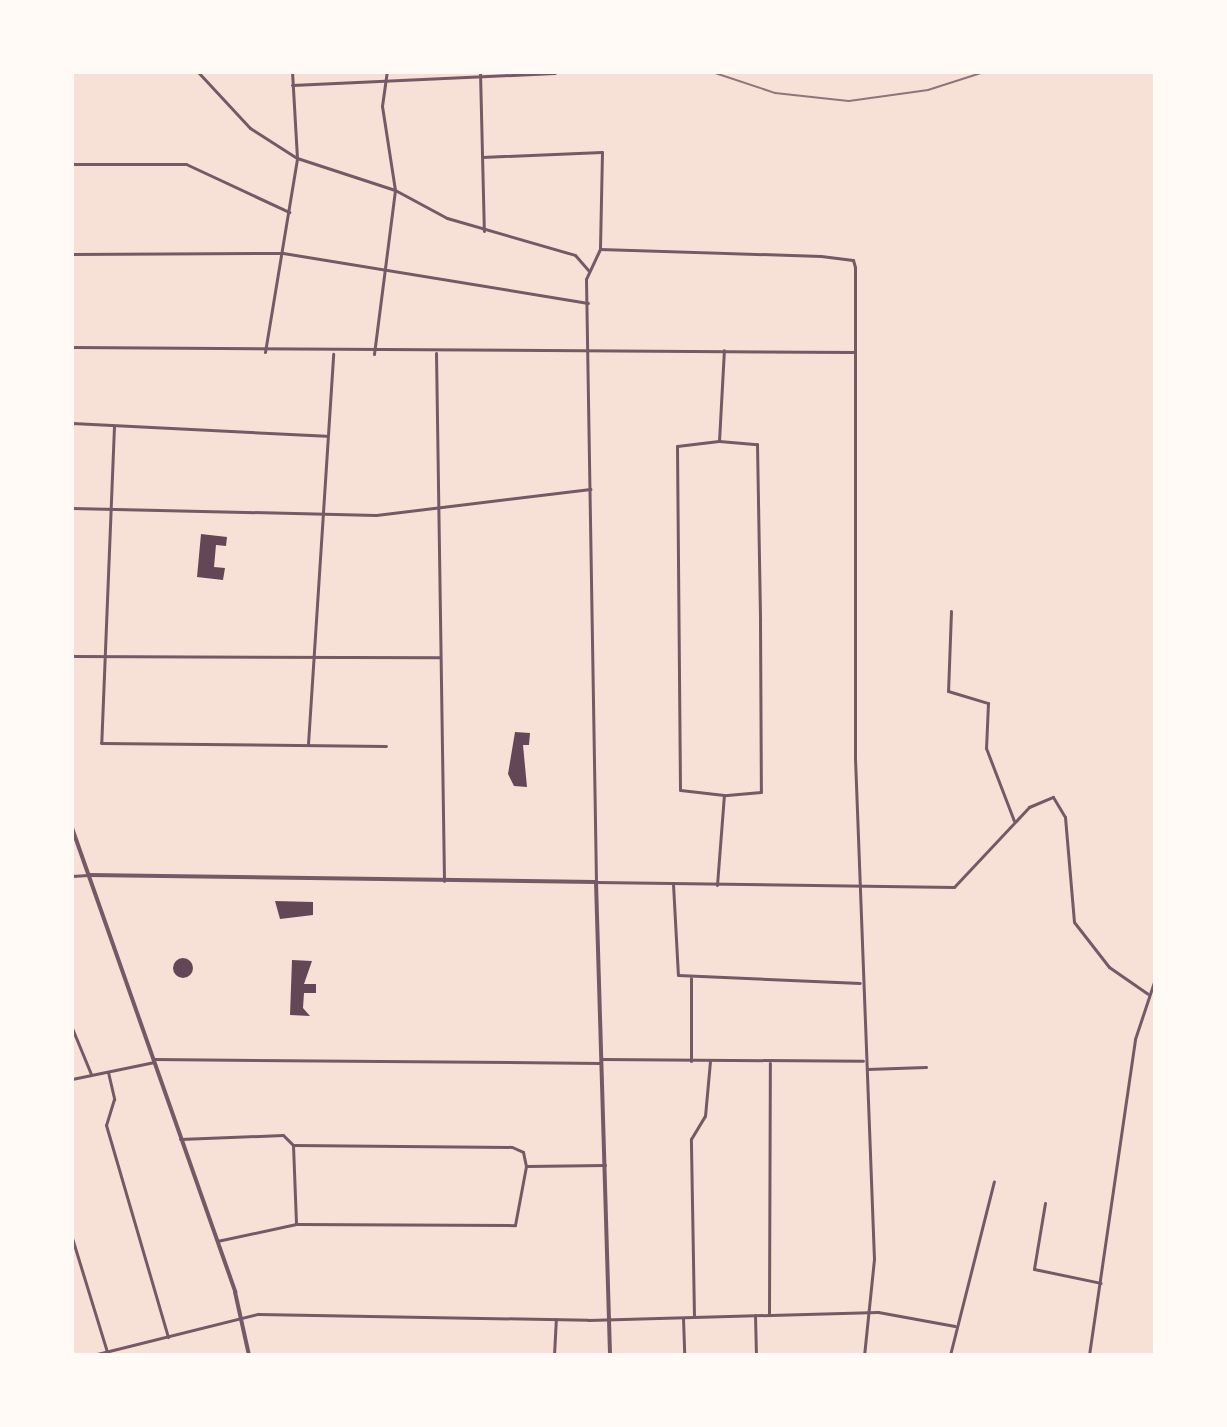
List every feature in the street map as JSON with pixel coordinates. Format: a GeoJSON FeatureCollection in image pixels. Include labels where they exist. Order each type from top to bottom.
{"type":"FeatureCollection","features":[{"type":"Feature","properties":{"kind":"street"},"geometry":{"type":"LineString","coordinates":[[198,72],[250,128],[297,158],[395,190],[484,231],[575,255],[588,270]]}},
{"type":"Feature","properties":{"kind":"street"},"geometry":{"type":"LineString","coordinates":[[265,352],[297,158],[292,72]]}},
{"type":"Feature","properties":{"kind":"street"},"geometry":{"type":"LineString","coordinates":[[374,354],[387,273],[395,190],[382,106],[387,72]]}},
{"type":"Feature","properties":{"kind":"street"},"geometry":{"type":"LineString","coordinates":[[480,72],[484,231]]}},
{"type":"Feature","properties":{"kind":"street"},"geometry":{"type":"LineString","coordinates":[[292,85],[555,73]]}},
{"type":"Feature","properties":{"kind":"street"},"geometry":{"type":"LineString","coordinates":[[482,157],[602,152],[600,249],[588,270],[588,303],[596,882],[610,1355]]}},
{"type":"Feature","properties":{"kind":"street"},"geometry":{"type":"LineString","coordinates":[[72,164],[186,164],[290,212]]}},
{"type":"Feature","properties":{"kind":"street"},"geometry":{"type":"LineString","coordinates":[[600,249],[853,260],[860,983],[863,1061],[867,1069],[870,1312],[864,1355]]}},
{"type":"Feature","properties":{"kind":"street"},"geometry":{"type":"LineString","coordinates":[[72,254],[283,253],[387,273],[588,303]]}},
{"type":"Feature","properties":{"kind":"street"},"geometry":{"type":"LineString","coordinates":[[72,347],[333,354],[724,350],[854,352]]}},
{"type":"Feature","properties":{"kind":"street"},"geometry":{"type":"LineString","coordinates":[[719,441],[724,350]]}},
{"type":"Feature","properties":{"kind":"street"},"geometry":{"type":"LineString","coordinates":[[436,353],[435,508],[444,881]]}},
{"type":"Feature","properties":{"kind":"street"},"geometry":{"type":"LineString","coordinates":[[308,744],[333,354]]}},
{"type":"Feature","properties":{"kind":"street"},"geometry":{"type":"LineString","coordinates":[[72,423],[326,436]]}},
{"type":"Feature","properties":{"kind":"street"},"geometry":{"type":"LineString","coordinates":[[114,426],[113,510],[103,654],[101,743],[386,746]]}},
{"type":"Feature","properties":{"kind":"street"},"geometry":{"type":"LineString","coordinates":[[719,441],[757,444],[760,621],[761,792],[724,795],[680,790],[677,446],[719,441]]}},
{"type":"Feature","properties":{"kind":"street"},"geometry":{"type":"LineString","coordinates":[[72,508],[321,517],[435,508],[590,489]]}},
{"type":"Feature","properties":{"kind":"street"},"geometry":{"type":"LineString","coordinates":[[951,611],[948,691],[988,703],[986,748],[1000,768],[1014,821]]}},
{"type":"Feature","properties":{"kind":"street"},"geometry":{"type":"LineString","coordinates":[[72,656],[314,654],[440,657]]}},
{"type":"Feature","properties":{"kind":"street"},"geometry":{"type":"LineString","coordinates":[[717,885],[724,795]]}},
{"type":"Feature","properties":{"kind":"street"},"geometry":{"type":"LineString","coordinates":[[72,876],[954,887],[1014,821],[1047,797],[1062,805],[1074,922],[1109,967],[1148,994]]}},
{"type":"Feature","properties":{"kind":"street"},"geometry":{"type":"LineString","coordinates":[[72,828],[244,1321],[249,1355]]}},
{"type":"Feature","properties":{"kind":"street"},"geometry":{"type":"LineString","coordinates":[[673,884],[676,972],[691,978],[860,983]]}},
{"type":"Feature","properties":{"kind":"street"},"geometry":{"type":"LineString","coordinates":[[691,978],[691,1061]]}},
{"type":"Feature","properties":{"kind":"street"},"geometry":{"type":"LineString","coordinates":[[1089,1355],[1135,1039],[1155,979]]}},
{"type":"Feature","properties":{"kind":"street"},"geometry":{"type":"LineString","coordinates":[[72,1028],[91,1074]]}},
{"type":"Feature","properties":{"kind":"street"},"geometry":{"type":"LineString","coordinates":[[72,1079],[154,1061],[863,1061]]}},
{"type":"Feature","properties":{"kind":"street"},"geometry":{"type":"LineString","coordinates":[[694,1317],[691,1139],[705,1116],[710,1061]]}},
{"type":"Feature","properties":{"kind":"street"},"geometry":{"type":"LineString","coordinates":[[769,1314],[770,1063]]}},
{"type":"Feature","properties":{"kind":"street"},"geometry":{"type":"LineString","coordinates":[[867,1069],[926,1067]]}},
{"type":"Feature","properties":{"kind":"street"},"geometry":{"type":"LineString","coordinates":[[108,1072],[114,1099],[106,1125],[168,1337]]}},
{"type":"Feature","properties":{"kind":"street"},"geometry":{"type":"LineString","coordinates":[[180,1139],[283,1135],[293,1145],[296,1224]]}},
{"type":"Feature","properties":{"kind":"street"},"geometry":{"type":"LineString","coordinates":[[217,1241],[296,1224],[515,1225],[526,1166],[523,1152],[512,1147],[293,1145]]}},
{"type":"Feature","properties":{"kind":"street"},"geometry":{"type":"LineString","coordinates":[[526,1166],[605,1165]]}},
{"type":"Feature","properties":{"kind":"street"},"geometry":{"type":"LineString","coordinates":[[950,1355],[994,1181]]}},
{"type":"Feature","properties":{"kind":"street"},"geometry":{"type":"LineString","coordinates":[[1045,1203],[1034,1269],[1101,1283]]}},
{"type":"Feature","properties":{"kind":"street"},"geometry":{"type":"LineString","coordinates":[[72,1238],[107,1353]]}},
{"type":"Feature","properties":{"kind":"street"},"geometry":{"type":"LineString","coordinates":[[93,1355],[244,1321],[258,1314],[609,1320],[870,1312],[955,1326]]}},
{"type":"Feature","properties":{"kind":"street"},"geometry":{"type":"LineString","coordinates":[[755,1315],[756,1355]]}},
{"type":"Feature","properties":{"kind":"street"},"geometry":{"type":"LineString","coordinates":[[683,1318],[684,1355]]}},
{"type":"Feature","properties":{"kind":"street"},"geometry":{"type":"LineString","coordinates":[[554,1355],[556,1319]]}},
{"type":"Feature","properties":{"kind":"building"},"geometry":{"type":"Polygon","coordinates":[[[201,534],[227,537],[226,546],[216,545],[214,567],[225,568],[223,580],[197,577],[201,534]]]}},
{"type":"Feature","properties":{"kind":"building"},"geometry":{"type":"Polygon","coordinates":[[[515,732],[530,733],[529,745],[523,745],[527,787],[514,786],[508,774],[515,732]]]}},
{"type":"Feature","properties":{"kind":"building"},"geometry":{"type":"Polygon","coordinates":[[[275,901],[313,902],[313,915],[280,919],[275,901]]]}},
{"type":"Feature","properties":{"kind":"building"},"geometry":{"type":"Polygon","coordinates":[[[179,958],[187,958],[193,968],[187,978],[179,978],[173,972],[173,964],[179,958]]]}},
{"type":"Feature","properties":{"kind":"building"},"geometry":{"type":"Polygon","coordinates":[[[292,960],[312,961],[304,984],[316,984],[316,993],[304,993],[303,1008],[310,1016],[290,1015],[292,960]]]}},
{"type":"Feature","properties":{"kind":"railway"},"geometry":{"type":"LineString","coordinates":[[712,72],[775,93],[849,101],[928,90],[984,72]]}}]}
